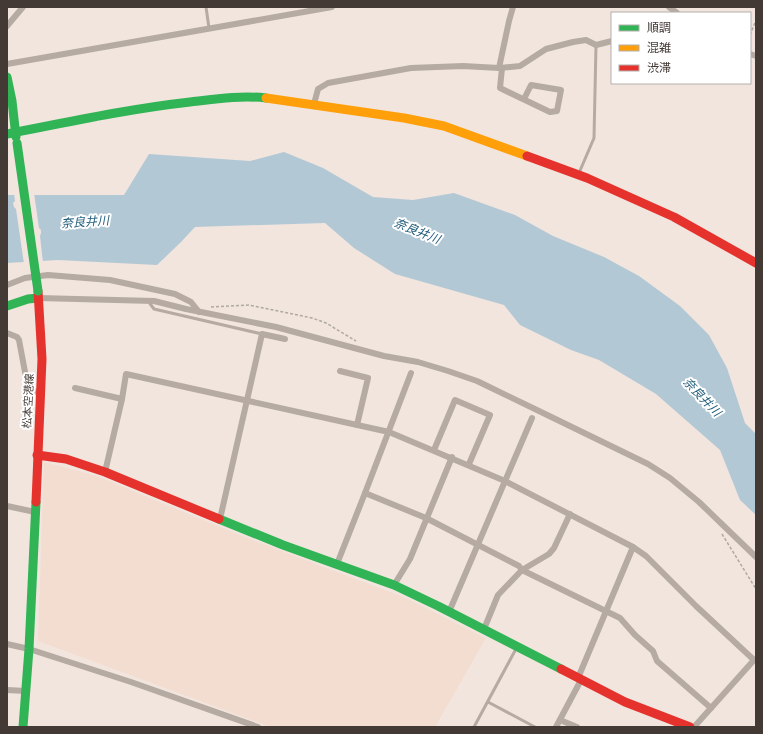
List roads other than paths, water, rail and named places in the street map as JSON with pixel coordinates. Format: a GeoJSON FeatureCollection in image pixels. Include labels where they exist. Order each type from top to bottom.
{"type":"FeatureCollection","features":[{"type":"Feature","properties":{"kind":"street"},"geometry":{"type":"LineString","coordinates":[[7,26],[23,7]]}},
{"type":"Feature","properties":{"kind":"street"},"geometry":{"type":"LineString","coordinates":[[7,64],[332,7]]}},
{"type":"Feature","properties":{"kind":"street"},"geometry":{"type":"LineString","coordinates":[[513,7],[500,68],[500,88],[550,112],[557,111],[561,90],[531,84],[524,99]]}},
{"type":"Feature","properties":{"kind":"street"},"geometry":{"type":"LineString","coordinates":[[314,104],[318,89],[328,83],[411,68],[463,66],[500,68],[520,66],[546,49],[586,40],[596,45],[611,41]]}},
{"type":"Feature","properties":{"kind":"street","name":"松本空港線"},"geometry":{"type":"LineString","coordinates":[[7,77],[12,101],[11,133],[17,143],[38,295],[42,359],[29,649],[23,727]]}},
{"type":"Feature","properties":{"kind":"street"},"geometry":{"type":"LineString","coordinates":[[11,133],[91,117],[174,104],[228,98],[254,97],[314,104],[404,118],[444,126],[578,175],[674,217],[756,263]]}},
{"type":"Feature","properties":{"kind":"street"},"geometry":{"type":"LineString","coordinates":[[7,285],[24,278],[48,276],[110,280],[175,294],[191,302],[199,312]]}},
{"type":"Feature","properties":{"kind":"street"},"geometry":{"type":"LineString","coordinates":[[7,306],[38,295],[154,301],[199,312],[276,327],[384,356],[418,362],[448,371],[477,382],[648,464],[690,493],[756,557]]}},
{"type":"Feature","properties":{"kind":"street"},"geometry":{"type":"LineString","coordinates":[[7,332],[20,340],[28,388],[31,391],[40,392]]}},
{"type":"Feature","properties":{"kind":"street"},"geometry":{"type":"LineString","coordinates":[[220,520],[262,334],[285,339]]}},
{"type":"Feature","properties":{"kind":"street"},"geometry":{"type":"LineString","coordinates":[[340,371],[368,378],[357,425]]}},
{"type":"Feature","properties":{"kind":"street"},"geometry":{"type":"LineString","coordinates":[[337,564],[412,373]]}},
{"type":"Feature","properties":{"kind":"street"},"geometry":{"type":"LineString","coordinates":[[105,472],[122,399],[126,374],[390,432],[469,464],[633,547],[646,556],[696,606],[755,661],[694,727]]}},
{"type":"Feature","properties":{"kind":"street"},"geometry":{"type":"LineString","coordinates":[[75,388],[122,399]]}},
{"type":"Feature","properties":{"kind":"street"},"geometry":{"type":"LineString","coordinates":[[434,450],[455,400],[490,415],[469,464]]}},
{"type":"Feature","properties":{"kind":"street"},"geometry":{"type":"LineString","coordinates":[[449,612],[532,418]]}},
{"type":"Feature","properties":{"kind":"street"},"geometry":{"type":"LineString","coordinates":[[37,455],[66,459],[105,472],[283,545],[394,584],[625,702],[690,727]]}},
{"type":"Feature","properties":{"kind":"street"},"geometry":{"type":"LineString","coordinates":[[394,584],[410,559],[452,457]]}},
{"type":"Feature","properties":{"kind":"street"},"geometry":{"type":"LineString","coordinates":[[365,493],[426,518],[519,566],[522,570],[620,618],[635,635],[653,651],[657,660],[711,708]]}},
{"type":"Feature","properties":{"kind":"street"},"geometry":{"type":"LineString","coordinates":[[7,506],[35,512]]}},
{"type":"Feature","properties":{"kind":"street"},"geometry":{"type":"LineString","coordinates":[[484,630],[498,595],[522,570],[549,554],[554,548],[570,514]]}},
{"type":"Feature","properties":{"kind":"street"},"geometry":{"type":"LineString","coordinates":[[556,727],[580,679],[633,547]]}},
{"type":"Feature","properties":{"kind":"street"},"geometry":{"type":"LineString","coordinates":[[7,644],[29,649],[131,682],[254,726]]}},
{"type":"Feature","properties":{"kind":"street"},"geometry":{"type":"LineString","coordinates":[[7,690],[26,691]]}},
{"type":"Feature","properties":{"kind":"street"},"geometry":{"type":"LineString","coordinates":[[560,720],[576,727]]}},
{"type":"Feature","properties":{"kind":"lane"},"geometry":{"type":"LineString","coordinates":[[206,7],[209,28]]}},
{"type":"Feature","properties":{"kind":"lane"},"geometry":{"type":"LineString","coordinates":[[578,175],[594,138],[596,45]]}},
{"type":"Feature","properties":{"kind":"lane"},"geometry":{"type":"LineString","coordinates":[[148,301],[154,309],[262,334]]}},
{"type":"Feature","properties":{"kind":"lane"},"geometry":{"type":"LineString","coordinates":[[474,727],[517,647]]}},
{"type":"Feature","properties":{"kind":"lane"},"geometry":{"type":"LineString","coordinates":[[488,702],[535,727]]}},
{"type":"Feature","properties":{"kind":"water","name":"奈良井川"},"geometry":{"type":"Polygon","coordinates":[[[284,152],[323,168],[373,197],[413,200],[454,193],[515,215],[553,236],[604,257],[639,276],[680,306],[709,335],[727,368],[745,423],[756,434],[756,515],[740,500],[720,450],[656,394],[599,360],[571,350],[520,325],[504,305],[395,274],[354,248],[325,223],[195,227],[157,265],[58,260],[7,263],[7,195],[124,195],[149,154],[250,161],[284,152]]]}}]}
